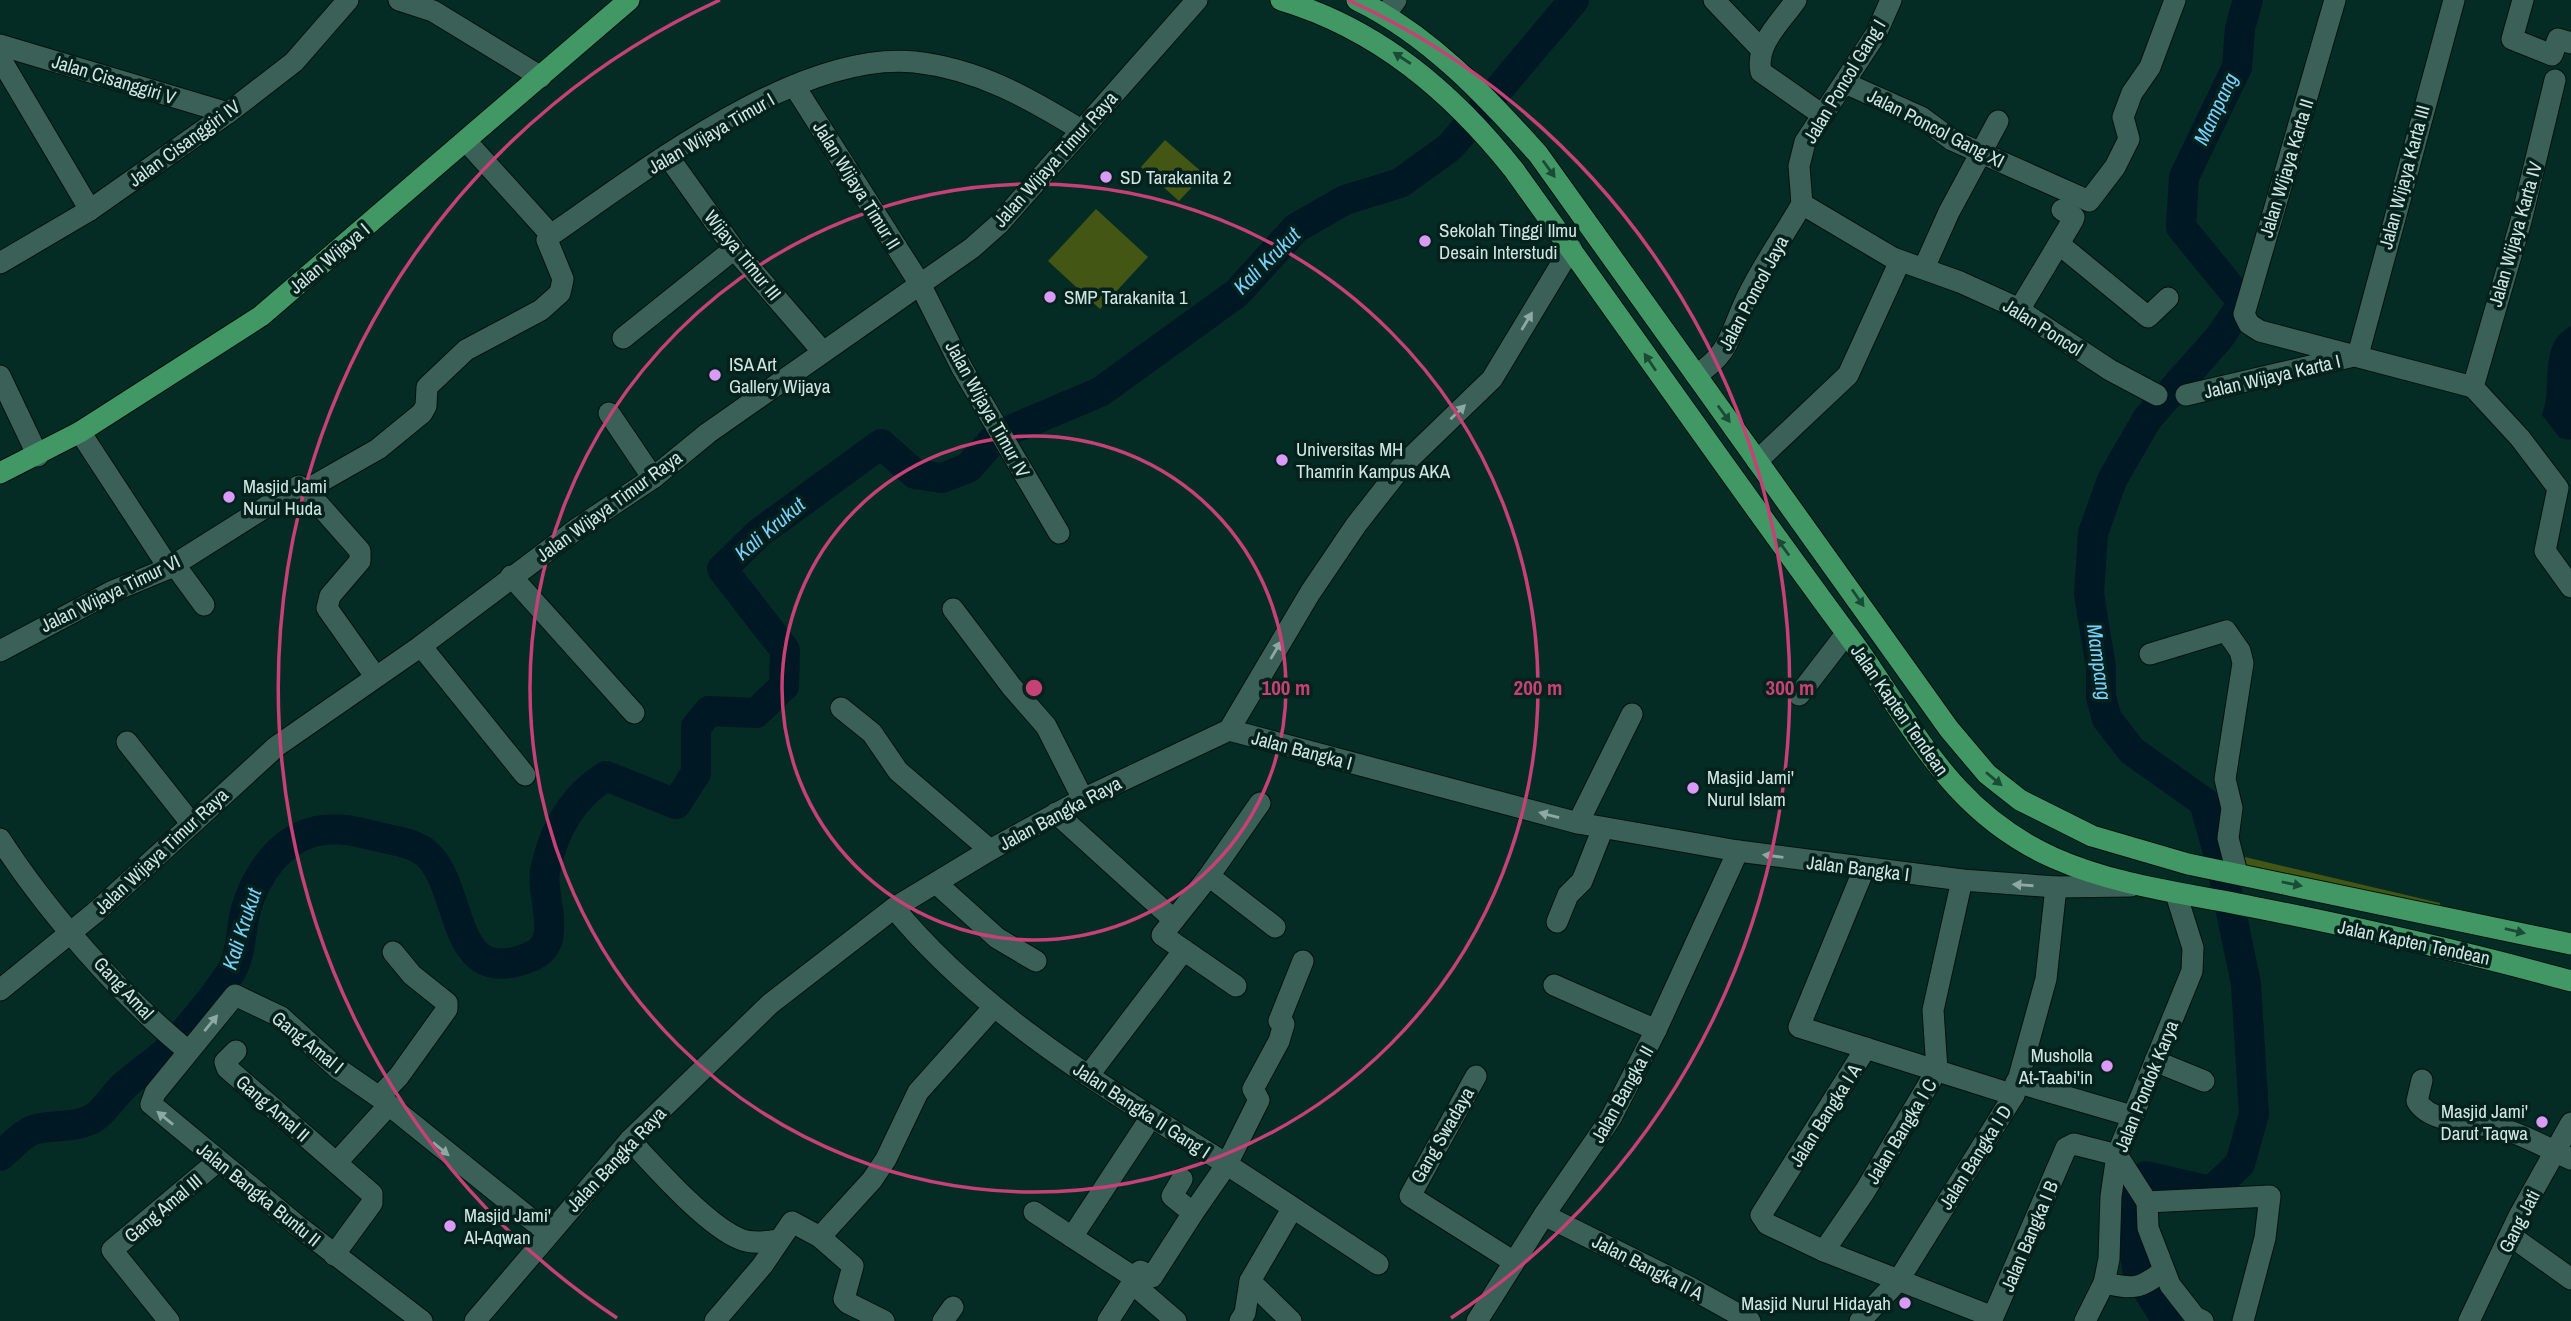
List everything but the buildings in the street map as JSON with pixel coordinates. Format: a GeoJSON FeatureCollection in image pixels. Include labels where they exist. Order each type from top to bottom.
{"type":"FeatureCollection","features":[{"type":"Feature","properties":{"kind":"main road","name":"Jalan Kapten Tendean"},"geometry":{"type":"LineString","coordinates":[[1281,0],[1379,43],[1411,64],[1454,101],[1487,136],[1571,248],[1667,387],[1846,634],[1918,743],[1970,802],[2030,846],[2092,873],[2140,886],[2253,907],[2495,960],[2571,981]]}},
{"type":"Feature","properties":{"kind":"main road","name":"Jalan Kapten Tendean"},"geometry":{"type":"LineString","coordinates":[[1357,0],[1391,7],[1470,81],[1538,154],[1949,729],[1987,774],[2020,800],[2092,836],[2189,864],[2571,944]]}},
{"type":"Feature","properties":{"kind":"main road","name":"Jalan Wijaya I"},"geometry":{"type":"LineString","coordinates":[[0,473],[38,456],[80,432],[261,316],[630,1]]}},
{"type":"Feature","properties":{"kind":"street","name":"Jalan Cisanggiri IV"},"geometry":{"type":"LineString","coordinates":[[0,263],[90,210],[228,113],[294,62],[348,0]]}},
{"type":"Feature","properties":{"kind":"street"},"geometry":{"type":"LineString","coordinates":[[399,0],[433,11],[541,77]]}},
{"type":"Feature","properties":{"kind":"street","name":"Jalan Wijaya Timur Raya"},"geometry":{"type":"LineString","coordinates":[[0,990],[97,911],[276,746],[421,646],[512,576],[653,478],[708,433],[972,248],[999,224],[1197,0]]}},
{"type":"Feature","properties":{"kind":"street"},"geometry":{"type":"LineString","coordinates":[[1714,0],[1761,49]]}},
{"type":"Feature","properties":{"kind":"street"},"geometry":{"type":"LineString","coordinates":[[1796,0],[1761,49],[1761,72],[1821,114]]}},
{"type":"Feature","properties":{"kind":"street","name":"Jalan Poncol Gang I"},"geometry":{"type":"LineString","coordinates":[[1802,204],[1801,155],[1821,114],[1845,83],[1875,34],[1891,0]]}},
{"type":"Feature","properties":{"kind":"street","name":"Jalan Poncol Gang XI"},"geometry":{"type":"LineString","coordinates":[[1845,83],[1921,117],[1952,140],[2089,201],[2115,167],[2129,139],[2123,117],[2132,93],[2150,67],[2175,0]]}},
{"type":"Feature","properties":{"kind":"street","name":"Jalan Wijaya Karta II"},"geometry":{"type":"LineString","coordinates":[[2260,331],[2249,324],[2245,314],[2335,0]]}},
{"type":"Feature","properties":{"kind":"street","name":"Jalan Wijaya Karta III"},"geometry":{"type":"LineString","coordinates":[[2358,355],[2454,0]]}},
{"type":"Feature","properties":{"kind":"street"},"geometry":{"type":"LineString","coordinates":[[2523,0],[2512,39],[2552,55],[2558,39],[2571,43]]}},
{"type":"Feature","properties":{"kind":"street","name":"Jalan Cisanggiri V"},"geometry":{"type":"LineString","coordinates":[[0,45],[228,113]]}},
{"type":"Feature","properties":{"kind":"street"},"geometry":{"type":"LineString","coordinates":[[0,58],[90,210]]}},
{"type":"Feature","properties":{"kind":"street","name":"Jalan Wijaya Timur I"},"geometry":{"type":"LineString","coordinates":[[551,235],[667,155],[736,115],[795,87],[837,71],[903,62],[977,75],[1026,96],[1081,130]]}},
{"type":"Feature","properties":{"kind":"street","name":"Jalan Wijaya Karta IV"},"geometry":{"type":"LineString","coordinates":[[2473,387],[2521,221],[2555,80]]}},
{"type":"Feature","properties":{"kind":"street","name":"Jalan Wijaya Timur II"},"geometry":{"type":"LineString","coordinates":[[795,87],[920,284]]}},
{"type":"Feature","properties":{"kind":"street"},"geometry":{"type":"LineString","coordinates":[[1924,268],[1949,212],[1998,121]]}},
{"type":"Feature","properties":{"kind":"street"},"geometry":{"type":"LineString","coordinates":[[466,141],[551,235]]}},
{"type":"Feature","properties":{"kind":"street","name":"Wijaya Timur III"},"geometry":{"type":"LineString","coordinates":[[667,155],[734,249],[823,352]]}},
{"type":"Feature","properties":{"kind":"street","name":"Jalan Poncol"},"geometry":{"type":"LineString","coordinates":[[1802,204],[1900,261],[1924,268],[2019,310],[2110,370],[2157,395]]}},
{"type":"Feature","properties":{"kind":"street","name":"Jalan Poncol Jaya"},"geometry":{"type":"LineString","coordinates":[[1696,375],[1715,363],[1724,352],[1744,305],[1802,204]]}},
{"type":"Feature","properties":{"kind":"street"},"geometry":{"type":"LineString","coordinates":[[2019,310],[2074,217],[2062,210]]}},
{"type":"Feature","properties":{"kind":"street","name":"Jalan Wijaya Timur VI"},"geometry":{"type":"LineString","coordinates":[[0,651],[111,592],[171,566],[295,488],[299,486],[306,490],[378,449],[422,413],[426,406],[426,387],[467,350],[541,310],[560,293],[563,279],[547,240],[551,235]]}},
{"type":"Feature","properties":{"kind":"street"},"geometry":{"type":"LineString","coordinates":[[2059,244],[2148,317],[2168,298]]}},
{"type":"Feature","properties":{"kind":"street"},"geometry":{"type":"LineString","coordinates":[[1229,730],[1310,593],[1356,525],[1403,466],[1492,379],[1571,248]]}},
{"type":"Feature","properties":{"kind":"street"},"geometry":{"type":"LineString","coordinates":[[623,338],[734,249]]}},
{"type":"Feature","properties":{"kind":"street"},"geometry":{"type":"LineString","coordinates":[[1757,461],[1848,375],[1900,261]]}},
{"type":"Feature","properties":{"kind":"street","name":"Jalan Wijaya Timur IV"},"geometry":{"type":"LineString","coordinates":[[920,284],[1009,451],[1059,533]]}},
{"type":"Feature","properties":{"kind":"street","name":"Jalan Wijaya Karta I"},"geometry":{"type":"LineString","coordinates":[[2260,331],[2473,387]]}},
{"type":"Feature","properties":{"kind":"street","name":"Jalan Wijaya Karta I"},"geometry":{"type":"LineString","coordinates":[[2186,395],[2358,355]]}},
{"type":"Feature","properties":{"kind":"street"},"geometry":{"type":"LineString","coordinates":[[0,376],[38,456]]}},
{"type":"Feature","properties":{"kind":"street"},"geometry":{"type":"LineString","coordinates":[[2473,387],[2520,438],[2558,488],[2545,551],[2571,587]]}},
{"type":"Feature","properties":{"kind":"street"},"geometry":{"type":"LineString","coordinates":[[609,413],[653,478]]}},
{"type":"Feature","properties":{"kind":"street"},"geometry":{"type":"LineString","coordinates":[[80,432],[171,566],[204,606]]}},
{"type":"Feature","properties":{"kind":"street"},"geometry":{"type":"LineString","coordinates":[[306,490],[360,551],[360,561],[330,596],[327,608],[375,676]]}},
{"type":"Feature","properties":{"kind":"street"},"geometry":{"type":"LineString","coordinates":[[512,576],[634,713]]}},
{"type":"Feature","properties":{"kind":"street"},"geometry":{"type":"LineString","coordinates":[[953,609],[1011,686],[1046,726],[1083,799]]}},
{"type":"Feature","properties":{"kind":"street"},"geometry":{"type":"LineString","coordinates":[[2150,654],[2226,631],[2240,651],[2243,663],[2225,779],[2232,808],[2228,838],[2231,872]]}},
{"type":"Feature","properties":{"kind":"street"},"geometry":{"type":"LineString","coordinates":[[1799,695],[1846,634]]}},
{"type":"Feature","properties":{"kind":"street"},"geometry":{"type":"LineString","coordinates":[[421,646],[525,775]]}},
{"type":"Feature","properties":{"kind":"street"},"geometry":{"type":"LineString","coordinates":[[841,708],[872,733],[898,771],[990,850]]}},
{"type":"Feature","properties":{"kind":"street"},"geometry":{"type":"LineString","coordinates":[[1578,823],[1632,714]]}},
{"type":"Feature","properties":{"kind":"street","name":"Jalan Bangka Raya"},"geometry":{"type":"LineString","coordinates":[[475,1321],[630,1140],[770,1004],[894,908],[990,850],[1083,799],[1229,730]]}},
{"type":"Feature","properties":{"kind":"street","name":"Jalan Bangka I"},"geometry":{"type":"LineString","coordinates":[[1229,730],[1603,828],[1738,851],[1962,880],[2056,887],[2140,886]]}},
{"type":"Feature","properties":{"kind":"street"},"geometry":{"type":"LineString","coordinates":[[127,742],[191,822]]}},
{"type":"Feature","properties":{"kind":"street"},"geometry":{"type":"LineString","coordinates":[[1236,986],[1162,935],[1209,876],[1260,803]]}},
{"type":"Feature","properties":{"kind":"street"},"geometry":{"type":"LineString","coordinates":[[1056,813],[1174,920]]}},
{"type":"Feature","properties":{"kind":"street"},"geometry":{"type":"LineString","coordinates":[[1556,922],[1568,895],[1582,881],[1603,828]]}},
{"type":"Feature","properties":{"kind":"street","name":"Gang Amal"},"geometry":{"type":"LineString","coordinates":[[0,839],[19,869],[70,931],[178,1042]]}},
{"type":"Feature","properties":{"kind":"street","name":"Jalan Bangka II"},"geometry":{"type":"LineString","coordinates":[[1477,1321],[1544,1215],[1611,1118],[1656,1030],[1738,851]]}},
{"type":"Feature","properties":{"kind":"street","name":"Jalan Bangka I A"},"geometry":{"type":"LineString","coordinates":[[1824,1251],[1767,1224],[1761,1215],[1866,1048],[1799,1027],[1864,869]]}},
{"type":"Feature","properties":{"kind":"street"},"geometry":{"type":"LineString","coordinates":[[1209,876],[1275,927]]}},
{"type":"Feature","properties":{"kind":"street","name":"Jalan Bangka I C"},"geometry":{"type":"LineString","coordinates":[[1824,1251],[1865,1191],[1937,1070],[1933,1010],[1962,880]]}},
{"type":"Feature","properties":{"kind":"street"},"geometry":{"type":"LineString","coordinates":[[936,883],[997,938],[1036,961]]}},
{"type":"Feature","properties":{"kind":"street","name":"Jalan Bangka I D"},"geometry":{"type":"LineString","coordinates":[[1860,1321],[1898,1281],[2015,1088],[2046,979],[2056,887]]}},
{"type":"Feature","properties":{"kind":"street","name":"Jalan Pondok Karya"},"geometry":{"type":"LineString","coordinates":[[2085,1321],[2104,1283],[2109,1259],[2111,1196],[2117,1155],[2192,971],[2193,948],[2181,894]]}},
{"type":"Feature","properties":{"kind":"street","name":"Jalan Bangka II Gang I"},"geometry":{"type":"LineString","coordinates":[[894,908],[925,945],[994,1007],[1088,1076],[1378,1264]]}},
{"type":"Feature","properties":{"kind":"street"},"geometry":{"type":"LineString","coordinates":[[1088,1076],[1184,950]]}},
{"type":"Feature","properties":{"kind":"street"},"geometry":{"type":"LineString","coordinates":[[337,1162],[384,1101],[447,1009],[447,1003],[412,975],[393,951]]}},
{"type":"Feature","properties":{"kind":"street"},"geometry":{"type":"LineString","coordinates":[[1108,1321],[1140,1271],[1152,1277],[1227,1164],[1259,1100],[1253,1089],[1279,1041],[1284,1024],[1279,1021],[1303,961]]}},
{"type":"Feature","properties":{"kind":"street"},"geometry":{"type":"LineString","coordinates":[[1554,985],[1656,1030]]}},
{"type":"Feature","properties":{"kind":"street","name":"Gang Amal I"},"geometry":{"type":"LineString","coordinates":[[178,1042],[235,995],[281,1017],[337,1068],[384,1101],[548,1233]]}},
{"type":"Feature","properties":{"kind":"street"},"geometry":{"type":"LineString","coordinates":[[820,1237],[872,1180],[886,1159],[918,1091],[994,1007]]}},
{"type":"Feature","properties":{"kind":"street","name":"Jalan Bangka Buntu II"},"geometry":{"type":"LineString","coordinates":[[178,1042],[151,1104],[334,1255],[422,1321]]}},
{"type":"Feature","properties":{"kind":"street"},"geometry":{"type":"LineString","coordinates":[[1866,1048],[1937,1070],[2132,1116]]}},
{"type":"Feature","properties":{"kind":"street","name":"Gang Amal II"},"geometry":{"type":"LineString","coordinates":[[236,1051],[225,1062],[227,1068],[337,1162],[373,1198],[334,1255]]}},
{"type":"Feature","properties":{"kind":"street"},"geometry":{"type":"LineString","coordinates":[[2155,1061],[2204,1081]]}},
{"type":"Feature","properties":{"kind":"street","name":"Gang Swadaya"},"geometry":{"type":"LineString","coordinates":[[1476,1076],[1410,1196],[1514,1262]]}},
{"type":"Feature","properties":{"kind":"street"},"geometry":{"type":"LineString","coordinates":[[2422,1080],[2417,1101],[2422,1109],[2440,1116],[2502,1128],[2564,1156]]}},
{"type":"Feature","properties":{"kind":"street"},"geometry":{"type":"LineString","coordinates":[[1072,1237],[1151,1117]]}},
{"type":"Feature","properties":{"kind":"street","name":"Gang Jati"},"geometry":{"type":"LineString","coordinates":[[2469,1321],[2511,1236],[2564,1156],[2571,1122]]}},
{"type":"Feature","properties":{"kind":"street"},"geometry":{"type":"LineString","coordinates":[[630,1140],[681,1194],[739,1239],[753,1242],[778,1240]]}},
{"type":"Feature","properties":{"kind":"street","name":"Jalan Bangka I B"},"geometry":{"type":"LineString","coordinates":[[1898,1281],[1993,1317],[2066,1149],[2074,1143],[2117,1155]]}},
{"type":"Feature","properties":{"kind":"street"},"geometry":{"type":"LineString","coordinates":[[2117,1155],[2137,1188],[2148,1228],[2150,1280]]}},
{"type":"Feature","properties":{"kind":"street","name":"Gang Amal III"},"geometry":{"type":"LineString","coordinates":[[169,1321],[112,1250],[218,1161]]}},
{"type":"Feature","properties":{"kind":"street"},"geometry":{"type":"LineString","coordinates":[[1182,1180],[1172,1196],[1193,1213]]}},
{"type":"Feature","properties":{"kind":"street"},"geometry":{"type":"LineString","coordinates":[[2137,1188],[2270,1196],[2265,1238],[2243,1321]]}},
{"type":"Feature","properties":{"kind":"street"},"geometry":{"type":"LineString","coordinates":[[1240,1321],[1245,1313],[1250,1281],[1292,1209]]}},
{"type":"Feature","properties":{"kind":"street"},"geometry":{"type":"LineString","coordinates":[[1034,1212],[1134,1281],[1176,1321]]}},
{"type":"Feature","properties":{"kind":"street","name":"Jalan Bangka II A"},"geometry":{"type":"LineString","coordinates":[[1544,1215],[1689,1287],[1750,1321]]}},
{"type":"Feature","properties":{"kind":"street"},"geometry":{"type":"LineString","coordinates":[[715,1321],[762,1266],[792,1222],[820,1237],[853,1266],[844,1299],[884,1321]]}},
{"type":"Feature","properties":{"kind":"street"},"geometry":{"type":"LineString","coordinates":[[2511,1236],[2571,1279]]}},
{"type":"Feature","properties":{"kind":"street"},"geometry":{"type":"LineString","coordinates":[[1824,1251],[1898,1281]]}},
{"type":"Feature","properties":{"kind":"street"},"geometry":{"type":"LineString","coordinates":[[2104,1283],[2150,1280],[2170,1285],[2194,1317],[2203,1321]]}},
{"type":"Feature","properties":{"kind":"street"},"geometry":{"type":"LineString","coordinates":[[1250,1281],[1291,1321]]}},
{"type":"Feature","properties":{"kind":"green space"},"geometry":{"type":"Polygon","coordinates":[[[1165,140],[1204,174],[1179,201],[1141,167],[1165,140]]]}},
{"type":"Feature","properties":{"kind":"green space"},"geometry":{"type":"Polygon","coordinates":[[[1096,209],[1148,257],[1100,309],[1048,261],[1096,209]]]}},
{"type":"Feature","properties":{"kind":"green space"},"geometry":{"type":"Polygon","coordinates":[[[2232,854],[2440,903],[2441,915],[2237,873],[2232,854]]]}},
{"type":"Feature","properties":{"kind":"water"},"geometry":{"type":"Polygon","coordinates":[[[2571,326],[2569,440],[2560,438],[2542,415],[2550,354],[2560,334],[2571,326]]]}},
{"type":"Feature","properties":{"kind":"waterway","name":"Kali Krukut"},"geometry":{"type":"LineString","coordinates":[[0,1156],[33,1130],[72,1125],[95,1117],[124,1086],[169,1049],[208,1004],[233,968],[239,952],[250,896],[263,871],[281,850],[304,835],[341,829],[418,848],[428,855],[440,871],[462,932],[472,949],[485,960],[504,964],[530,957],[541,950],[547,941],[549,930],[545,871],[559,829],[583,794],[606,776],[676,804],[696,773],[696,727],[709,711],[756,713],[784,686],[785,650],[722,569],[759,533],[881,444],[915,474],[942,478],[968,468],[994,439],[1100,392],[1237,293],[1296,228],[1345,200],[1400,183],[1450,147],[1574,0]]}},
{"type":"Feature","properties":{"kind":"waterway","name":"Mampang"},"geometry":{"type":"LineString","coordinates":[[2167,1321],[2138,1274],[2133,1244],[2121,1215],[2127,1187],[2146,1176],[2211,1191],[2240,1164],[2254,1114],[2246,984],[2221,863],[2204,802],[2132,751],[2107,719],[2101,697],[2101,668],[2089,594],[2093,533],[2112,480],[2147,419],[2219,338],[2243,303],[2181,227],[2184,177],[2237,67],[2240,28],[2248,0]]}},
{"type":"Feature","properties":{"kind":"place","name":"SD Tarakanita 2"},"geometry":{"type":"Point","coordinates":[1106,177]}},
{"type":"Feature","properties":{"kind":"place","name":"Sekolah Tinggi Ilmu Desain Interstudi"},"geometry":{"type":"Point","coordinates":[1425,241]}},
{"type":"Feature","properties":{"kind":"place","name":"SMP Tarakanita 1"},"geometry":{"type":"Point","coordinates":[1050,297]}},
{"type":"Feature","properties":{"kind":"place","name":"ISA Art Gallery Wijaya"},"geometry":{"type":"Point","coordinates":[715,375]}},
{"type":"Feature","properties":{"kind":"place","name":"Universitas MH Thamrin Kampus AKA"},"geometry":{"type":"Point","coordinates":[1282,460]}},
{"type":"Feature","properties":{"kind":"place","name":"Masjid Jami Nurul Huda"},"geometry":{"type":"Point","coordinates":[229,497]}},
{"type":"Feature","properties":{"kind":"place","name":"Masjid Jami' Nurul Islam"},"geometry":{"type":"Point","coordinates":[1693,788]}},
{"type":"Feature","properties":{"kind":"place","name":"Musholla At-Taabi'in"},"geometry":{"type":"Point","coordinates":[2107,1066]}},
{"type":"Feature","properties":{"kind":"place","name":"Masjid Jami' Darut Taqwa"},"geometry":{"type":"Point","coordinates":[2542,1122]}},
{"type":"Feature","properties":{"kind":"place","name":"Masjid Jami' Al-Aqwan"},"geometry":{"type":"Point","coordinates":[450,1226]}},
{"type":"Feature","properties":{"kind":"place","name":"Masjid Nurul Hidayah"},"geometry":{"type":"Point","coordinates":[1905,1303]}}]}
